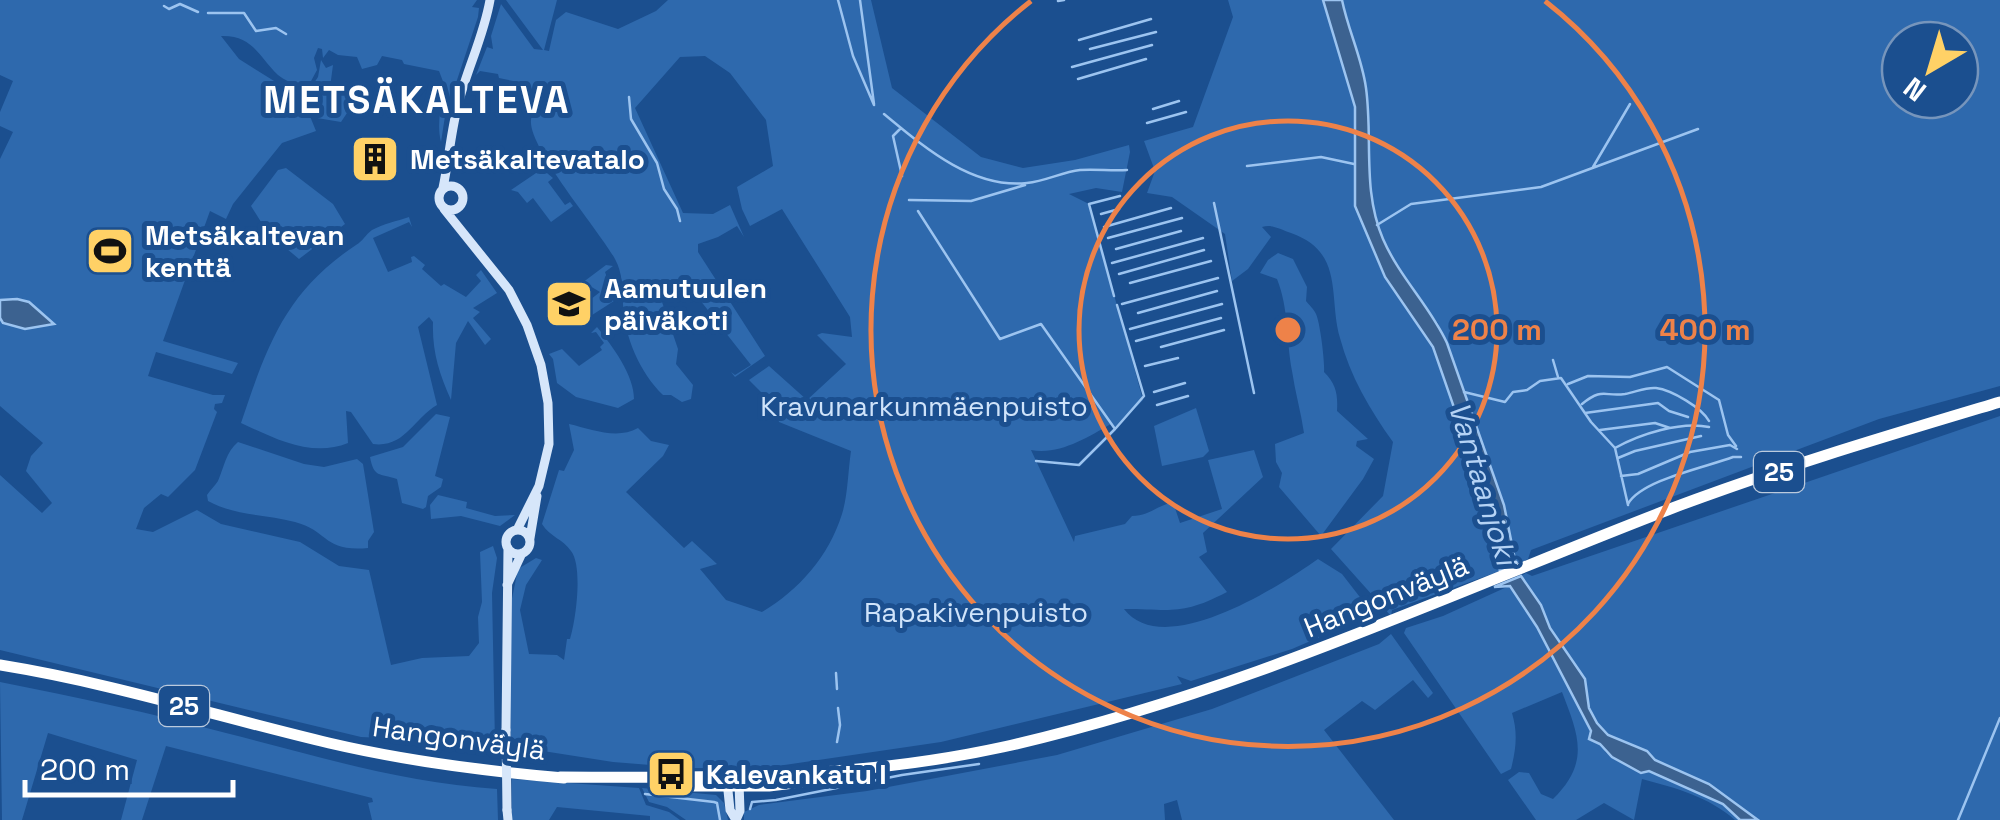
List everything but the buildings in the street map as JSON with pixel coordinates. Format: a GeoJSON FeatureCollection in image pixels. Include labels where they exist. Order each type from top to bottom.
{"type":"FeatureCollection","features":[{"type":"Feature","properties":{"kind":"highway","name":"Hangonväylä"},"geometry":{"type":"LineString","coordinates":[[0,665],[112,686],[368,751],[560,778],[733,783],[955,756],[1094,724],[1196,694],[1348,639],[1692,501],[2000,402]]}},
{"type":"Feature","properties":{"kind":"street"},"geometry":{"type":"LineString","coordinates":[[490,0],[457,105],[450,161],[438,198],[512,295],[542,365],[549,408],[549,444],[536,493],[530,546],[507,585]]}},
{"type":"Feature","properties":{"kind":"street"},"geometry":{"type":"LineString","coordinates":[[450,161],[463,195],[460,207],[467,234]]}},
{"type":"Feature","properties":{"kind":"street"},"geometry":{"type":"LineString","coordinates":[[442,188],[458,188]]}},
{"type":"Feature","properties":{"kind":"street"},"geometry":{"type":"LineString","coordinates":[[444,209],[460,207]]}},
{"type":"Feature","properties":{"kind":"street"},"geometry":{"type":"LineString","coordinates":[[508,815],[507,537],[516,530],[536,493]]}},
{"type":"Feature","properties":{"kind":"street"},"geometry":{"type":"LineString","coordinates":[[516,530],[525,531],[530,538]]}},
{"type":"Feature","properties":{"kind":"street"},"geometry":{"type":"LineString","coordinates":[[508,548],[522,554]]}},
{"type":"Feature","properties":{"kind":"street"},"geometry":{"type":"LineString","coordinates":[[733,783],[740,811],[736,820]]}},
{"type":"Feature","properties":{"kind":"green space"},"geometry":{"type":"Polygon","coordinates":[[[0,0],[477,0],[472,7],[479,8],[478,17],[445,116],[441,142],[440,88],[444,84],[439,71],[382,56],[377,65],[362,69],[357,57],[329,50],[323,58],[322,49],[318,48],[314,58],[317,70],[310,83],[300,87],[278,75],[248,43],[221,36],[239,59],[303,99],[316,131],[282,143],[233,204],[226,219],[210,211],[163,341],[238,363],[232,374],[156,352],[148,376],[225,395],[222,403],[215,404],[217,412],[195,470],[168,497],[161,494],[144,508],[136,529],[153,532],[197,510],[221,524],[300,542],[339,566],[369,570],[391,665],[422,658],[469,656],[479,643],[480,552],[493,546],[497,558],[492,593],[495,743],[361,737],[0,650],[0,475],[42,513],[52,503],[26,471],[31,456],[43,443],[0,406],[0,159],[13,132],[0,126],[0,112],[13,81],[0,75],[0,0]]]}},
{"type":"Feature","properties":{"kind":"green space"},"geometry":{"type":"Polygon","coordinates":[[[506,0],[557,0],[544,50],[549,51],[556,20],[566,12],[618,29],[656,11],[668,0],[871,0],[892,88],[981,157],[1023,168],[1075,160],[1129,145],[1122,192],[1096,188],[1069,194],[1089,204],[1143,400],[1115,429],[1111,424],[1062,448],[1031,450],[1074,542],[1075,536],[1125,524],[1132,516],[1173,502],[1180,523],[1222,509],[1208,460],[1254,450],[1263,477],[1203,533],[1207,552],[1199,557],[1227,592],[1187,608],[1124,609],[1142,623],[1166,627],[1193,623],[1250,600],[1318,559],[1342,574],[1373,614],[1292,649],[1191,681],[1177,676],[1182,684],[941,742],[764,768],[688,768],[613,762],[511,746],[509,613],[518,569],[536,558],[542,560],[526,585],[520,610],[529,654],[557,655],[564,660],[574,619],[578,580],[575,558],[542,524],[559,470],[564,471],[574,450],[569,424],[613,433],[638,428],[651,441],[669,445],[626,492],[684,548],[692,541],[717,564],[700,569],[726,600],[762,612],[800,582],[829,544],[844,507],[851,451],[779,422],[774,405],[749,380],[769,366],[807,400],[846,364],[817,335],[852,337],[850,317],[782,209],[750,226],[742,209],[737,187],[773,166],[766,120],[730,73],[705,56],[680,57],[635,108],[683,213],[713,214],[730,205],[744,237],[737,226],[698,244],[698,252],[765,356],[735,377],[731,372],[735,375],[751,365],[689,286],[661,299],[678,349],[676,364],[693,385],[691,399],[682,402],[663,395],[640,365],[630,341],[621,275],[615,259],[552,169],[533,133],[535,105],[556,105],[543,96],[530,94],[527,84],[499,78],[498,74],[480,71],[476,75],[487,47],[493,49],[491,36],[501,4],[534,49],[543,50],[506,0]]]}},
{"type":"Feature","properties":{"kind":"green space"},"geometry":{"type":"Polygon","coordinates":[[[1228,0],[1323,0],[1355,107],[1355,206],[1384,277],[1433,347],[1474,465],[1500,571],[1392,610],[1391,616],[1331,549],[1383,496],[1393,442],[1349,366],[1327,264],[1308,241],[1266,226],[1262,227],[1271,237],[1248,269],[1232,281],[1225,234],[1172,197],[1147,193],[1155,171],[1144,141],[1193,127],[1233,17],[1228,0]]]}},
{"type":"Feature","properties":{"kind":"green space"},"geometry":{"type":"Polygon","coordinates":[[[1342,0],[2000,0],[2000,386],[1879,419],[1531,550],[1528,559],[1516,565],[1504,505],[1438,323],[1407,285],[1382,237],[1369,189],[1366,83],[1342,0]]]}},
{"type":"Feature","properties":{"kind":"green space"},"geometry":{"type":"Polygon","coordinates":[[[321,60],[326,68],[333,65],[329,95],[355,95],[341,122],[317,118],[306,95],[318,77],[321,60]]]}},
{"type":"Feature","properties":{"kind":"green space"},"geometry":{"type":"Polygon","coordinates":[[[286,168],[333,204],[345,224],[299,259],[268,233],[251,206],[278,170],[286,168]]]}},
{"type":"Feature","properties":{"kind":"green space"},"geometry":{"type":"Polygon","coordinates":[[[542,169],[553,178],[548,182],[565,205],[570,202],[573,206],[551,222],[533,198],[527,203],[511,190],[542,169]]]}},
{"type":"Feature","properties":{"kind":"green space"},"geometry":{"type":"Polygon","coordinates":[[[409,217],[412,227],[409,222],[373,238],[388,272],[412,262],[414,256],[441,286],[444,284],[466,297],[481,281],[476,275],[481,270],[497,293],[473,308],[480,312],[473,318],[491,339],[485,345],[468,321],[456,343],[451,400],[437,362],[433,322],[429,317],[418,327],[437,405],[393,442],[373,444],[351,412],[346,411],[348,443],[334,447],[293,444],[241,423],[270,345],[295,302],[332,263],[372,230],[409,217]]]}},
{"type":"Feature","properties":{"kind":"green space"},"geometry":{"type":"Polygon","coordinates":[[[1278,253],[1293,259],[1307,287],[1306,301],[1318,318],[1324,372],[1335,390],[1337,411],[1368,439],[1357,441],[1356,446],[1374,459],[1321,536],[1279,487],[1282,473],[1276,462],[1275,444],[1304,433],[1281,290],[1277,279],[1260,273],[1278,253]]]}},
{"type":"Feature","properties":{"kind":"green space"},"geometry":{"type":"Polygon","coordinates":[[[606,265],[613,266],[605,272],[610,286],[612,279],[617,280],[617,299],[589,317],[591,321],[576,325],[571,315],[600,292],[590,286],[567,310],[563,296],[567,293],[574,298],[570,292],[606,265]]]}},
{"type":"Feature","properties":{"kind":"green space"},"geometry":{"type":"Polygon","coordinates":[[[597,327],[621,362],[633,390],[634,399],[618,408],[576,397],[557,383],[549,354],[562,349],[579,366],[602,350],[604,343],[596,332],[591,333],[597,327]]]}},
{"type":"Feature","properties":{"kind":"green space"},"geometry":{"type":"Polygon","coordinates":[[[1196,408],[1209,451],[1203,457],[1162,466],[1154,426],[1196,408]]]}},
{"type":"Feature","properties":{"kind":"green space"},"geometry":{"type":"Polygon","coordinates":[[[436,414],[450,417],[435,476],[443,479],[441,487],[428,496],[423,509],[402,503],[397,479],[376,472],[370,457],[403,447],[436,414]]]}},
{"type":"Feature","properties":{"kind":"green space"},"geometry":{"type":"Polygon","coordinates":[[[2000,416],[2000,820],[1758,820],[1709,784],[1608,735],[1597,723],[1569,655],[1521,576],[1532,576],[2000,416]]]}},
{"type":"Feature","properties":{"kind":"green space"},"geometry":{"type":"Polygon","coordinates":[[[238,442],[324,467],[357,459],[363,464],[374,532],[368,548],[342,547],[295,522],[240,512],[208,501],[207,495],[238,442]]]}},
{"type":"Feature","properties":{"kind":"green space"},"geometry":{"type":"Polygon","coordinates":[[[438,495],[467,502],[466,508],[495,516],[515,515],[500,526],[461,516],[431,519],[430,505],[438,495]]]}},
{"type":"Feature","properties":{"kind":"green space"},"geometry":{"type":"Polygon","coordinates":[[[1509,586],[1526,607],[1606,753],[1641,773],[1649,771],[1724,804],[1740,820],[1692,794],[1642,779],[1634,820],[1604,803],[1576,820],[1536,820],[1508,780],[1519,772],[1529,773],[1541,794],[1553,799],[1573,773],[1578,747],[1562,692],[1512,713],[1514,755],[1511,769],[1501,774],[1404,633],[1406,628],[1509,586]]]}},
{"type":"Feature","properties":{"kind":"green space"},"geometry":{"type":"Polygon","coordinates":[[[1391,634],[1433,693],[1428,698],[1413,680],[1375,710],[1362,701],[1324,730],[1394,820],[1182,820],[1177,800],[1164,804],[1165,820],[744,820],[744,812],[759,805],[867,791],[1057,755],[1212,709],[1379,644],[1391,634]]]}},
{"type":"Feature","properties":{"kind":"green space"},"geometry":{"type":"Polygon","coordinates":[[[0,682],[142,712],[394,775],[497,789],[498,820],[372,820],[368,803],[373,802],[372,798],[166,746],[142,820],[121,820],[137,760],[48,733],[22,820],[2,820],[0,682]]]}},
{"type":"Feature","properties":{"kind":"green space"},"geometry":{"type":"Polygon","coordinates":[[[512,779],[639,788],[646,805],[680,820],[650,820],[650,816],[557,807],[549,820],[512,820],[512,779]]]}},
{"type":"Feature","properties":{"kind":"green space"},"geometry":{"type":"Polygon","coordinates":[[[642,788],[716,795],[724,803],[728,820],[686,820],[667,807],[649,802],[642,788]]]}},
{"type":"Feature","properties":{"kind":"water","name":"Vantaanjoki"},"geometry":{"type":"Polygon","coordinates":[[[1323,0],[1342,0],[1361,66],[1368,107],[1372,202],[1383,239],[1447,343],[1504,505],[1516,565],[1500,571],[1474,465],[1433,347],[1385,277],[1355,206],[1355,107],[1323,0]]]}},
{"type":"Feature","properties":{"kind":"water"},"geometry":{"type":"Polygon","coordinates":[[[0,300],[29,302],[54,324],[25,329],[3,323],[0,300]]]}},
{"type":"Feature","properties":{"kind":"water"},"geometry":{"type":"Polygon","coordinates":[[[1521,576],[1585,679],[1589,708],[1608,735],[1709,784],[1758,820],[1740,820],[1723,804],[1649,771],[1641,773],[1589,739],[1591,731],[1537,627],[1510,586],[1494,587],[1521,576]]]}},
{"type":"Feature","properties":{"kind":"waterway"},"geometry":{"type":"LineString","coordinates":[[838,0],[853,56],[874,105]]}},
{"type":"Feature","properties":{"kind":"waterway"},"geometry":{"type":"LineString","coordinates":[[860,0],[874,104]]}},
{"type":"Feature","properties":{"kind":"waterway"},"geometry":{"type":"LineString","coordinates":[[1058,1],[1064,0]]}},
{"type":"Feature","properties":{"kind":"waterway"},"geometry":{"type":"LineString","coordinates":[[164,6],[169,9],[180,4],[198,12]]}},
{"type":"Feature","properties":{"kind":"waterway"},"geometry":{"type":"LineString","coordinates":[[208,13],[244,13],[256,31],[276,28],[286,34]]}},
{"type":"Feature","properties":{"kind":"waterway"},"geometry":{"type":"LineString","coordinates":[[1079,40],[1151,19]]}},
{"type":"Feature","properties":{"kind":"waterway"},"geometry":{"type":"LineString","coordinates":[[1090,49],[1156,32]]}},
{"type":"Feature","properties":{"kind":"waterway"},"geometry":{"type":"LineString","coordinates":[[1072,67],[1152,45]]}},
{"type":"Feature","properties":{"kind":"waterway"},"geometry":{"type":"LineString","coordinates":[[1078,79],[1146,59]]}},
{"type":"Feature","properties":{"kind":"waterway"},"geometry":{"type":"LineString","coordinates":[[629,97],[631,119],[657,163],[664,189],[680,221]]}},
{"type":"Feature","properties":{"kind":"waterway"},"geometry":{"type":"LineString","coordinates":[[1153,109],[1179,101]]}},
{"type":"Feature","properties":{"kind":"waterway"},"geometry":{"type":"LineString","coordinates":[[1593,167],[1630,104]]}},
{"type":"Feature","properties":{"kind":"waterway"},"geometry":{"type":"LineString","coordinates":[[1147,123],[1186,112]]}},
{"type":"Feature","properties":{"kind":"waterway"},"geometry":{"type":"LineString","coordinates":[[884,114],[950,163],[987,179],[1027,183],[1080,170],[1127,170]]}},
{"type":"Feature","properties":{"kind":"waterway"},"geometry":{"type":"LineString","coordinates":[[901,128],[893,136],[902,176]]}},
{"type":"Feature","properties":{"kind":"waterway"},"geometry":{"type":"LineString","coordinates":[[1377,225],[1411,204],[1541,187],[1698,129]]}},
{"type":"Feature","properties":{"kind":"waterway"},"geometry":{"type":"LineString","coordinates":[[1247,166],[1321,157],[1354,164]]}},
{"type":"Feature","properties":{"kind":"waterway"},"geometry":{"type":"LineString","coordinates":[[909,200],[971,201],[1025,185]]}},
{"type":"Feature","properties":{"kind":"waterway"},"geometry":{"type":"LineString","coordinates":[[1114,296],[1089,204],[1120,196]]}},
{"type":"Feature","properties":{"kind":"waterway"},"geometry":{"type":"LineString","coordinates":[[1214,203],[1254,393]]}},
{"type":"Feature","properties":{"kind":"waterway"},"geometry":{"type":"LineString","coordinates":[[1104,227],[1171,208]]}},
{"type":"Feature","properties":{"kind":"waterway"},"geometry":{"type":"LineString","coordinates":[[1101,214],[1119,209]]}},
{"type":"Feature","properties":{"kind":"waterway"},"geometry":{"type":"LineString","coordinates":[[918,211],[1000,339],[1041,324],[1115,429],[1079,465],[1036,461]]}},
{"type":"Feature","properties":{"kind":"waterway"},"geometry":{"type":"LineString","coordinates":[[1108,238],[1182,218]]}},
{"type":"Feature","properties":{"kind":"waterway"},"geometry":{"type":"LineString","coordinates":[[1116,249],[1181,231]]}},
{"type":"Feature","properties":{"kind":"waterway"},"geometry":{"type":"LineString","coordinates":[[1112,263],[1203,238]]}},
{"type":"Feature","properties":{"kind":"waterway"},"geometry":{"type":"LineString","coordinates":[[1119,274],[1204,250]]}},
{"type":"Feature","properties":{"kind":"waterway"},"geometry":{"type":"LineString","coordinates":[[1130,283],[1211,261]]}},
{"type":"Feature","properties":{"kind":"waterway"},"geometry":{"type":"LineString","coordinates":[[1122,304],[1218,278]]}},
{"type":"Feature","properties":{"kind":"waterway"},"geometry":{"type":"LineString","coordinates":[[1138,313],[1217,291]]}},
{"type":"Feature","properties":{"kind":"waterway"},"geometry":{"type":"LineString","coordinates":[[1130,329],[1222,304]]}},
{"type":"Feature","properties":{"kind":"waterway"},"geometry":{"type":"LineString","coordinates":[[1116,428],[1144,396],[1117,305]]}},
{"type":"Feature","properties":{"kind":"waterway"},"geometry":{"type":"LineString","coordinates":[[1136,341],[1221,318]]}},
{"type":"Feature","properties":{"kind":"waterway"},"geometry":{"type":"LineString","coordinates":[[1161,347],[1224,330]]}},
{"type":"Feature","properties":{"kind":"waterway"},"geometry":{"type":"LineString","coordinates":[[1145,366],[1178,358]]}},
{"type":"Feature","properties":{"kind":"waterway"},"geometry":{"type":"LineString","coordinates":[[1553,360],[1558,377]]}},
{"type":"Feature","properties":{"kind":"waterway"},"geometry":{"type":"LineString","coordinates":[[1568,384],[1588,376],[1630,377],[1667,367],[1719,400],[1728,435],[1736,446]]}},
{"type":"Feature","properties":{"kind":"waterway","name":"Vantaanjoki"},"geometry":{"type":"LineString","coordinates":[[1464,392],[1505,402],[1513,392],[1561,378],[1591,422],[1615,448],[1628,505]]}},
{"type":"Feature","properties":{"kind":"waterway"},"geometry":{"type":"LineString","coordinates":[[1154,392],[1185,383]]}},
{"type":"Feature","properties":{"kind":"waterway"},"geometry":{"type":"LineString","coordinates":[[1582,404],[1599,394],[1656,388],[1686,400],[1709,421]]}},
{"type":"Feature","properties":{"kind":"waterway"},"geometry":{"type":"LineString","coordinates":[[1157,405],[1188,396]]}},
{"type":"Feature","properties":{"kind":"waterway"},"geometry":{"type":"LineString","coordinates":[[1585,413],[1658,403],[1688,417]]}},
{"type":"Feature","properties":{"kind":"waterway"},"geometry":{"type":"LineString","coordinates":[[1600,430],[1655,423],[1670,428]]}},
{"type":"Feature","properties":{"kind":"waterway"},"geometry":{"type":"LineString","coordinates":[[1615,448],[1661,430],[1709,427]]}},
{"type":"Feature","properties":{"kind":"waterway"},"geometry":{"type":"LineString","coordinates":[[1618,458],[1701,436]]}},
{"type":"Feature","properties":{"kind":"waterway"},"geometry":{"type":"LineString","coordinates":[[1621,476],[1638,474],[1690,452],[1730,445],[1737,449]]}},
{"type":"Feature","properties":{"kind":"waterway"},"geometry":{"type":"LineString","coordinates":[[1628,504],[1660,481],[1741,457]]}},
{"type":"Feature","properties":{"kind":"waterway"},"geometry":{"type":"LineString","coordinates":[[836,673],[837,689]]}},
{"type":"Feature","properties":{"kind":"waterway"},"geometry":{"type":"LineString","coordinates":[[837,742],[838,708]]}},
{"type":"Feature","properties":{"kind":"waterway"},"geometry":{"type":"LineString","coordinates":[[1958,820],[2000,718]]}},
{"type":"Feature","properties":{"kind":"waterway"},"geometry":{"type":"LineString","coordinates":[[750,809],[752,802],[979,764]]}},
{"type":"Feature","properties":{"kind":"waterway"},"geometry":{"type":"LineString","coordinates":[[645,794],[717,803],[720,820]]}},
{"type":"Feature","properties":{"kind":"place","name":"Metsäkaltevatalo"},"geometry":{"type":"Point","coordinates":[375,159]}},
{"type":"Feature","properties":{"kind":"place","name":"Metsäkaltevan kenttä"},"geometry":{"type":"Point","coordinates":[110,251]}},
{"type":"Feature","properties":{"kind":"place","name":"Aamutuulen päiväkoti"},"geometry":{"type":"Point","coordinates":[569,304]}},
{"type":"Feature","properties":{"kind":"place","name":"Kalevankatu I"},"geometry":{"type":"Point","coordinates":[671,774]}},
{"type":"Feature","properties":{"kind":"district","name":"METSÄKALTEVA"},"geometry":{"type":"Point","coordinates":[417,100]}},
{"type":"Feature","properties":{"kind":"park label","name":"Kravunarkunmäenpuisto"},"geometry":{"type":"Point","coordinates":[924,406]}},
{"type":"Feature","properties":{"kind":"park label","name":"Rapakivenpuisto"},"geometry":{"type":"Point","coordinates":[976,612]}}]}
